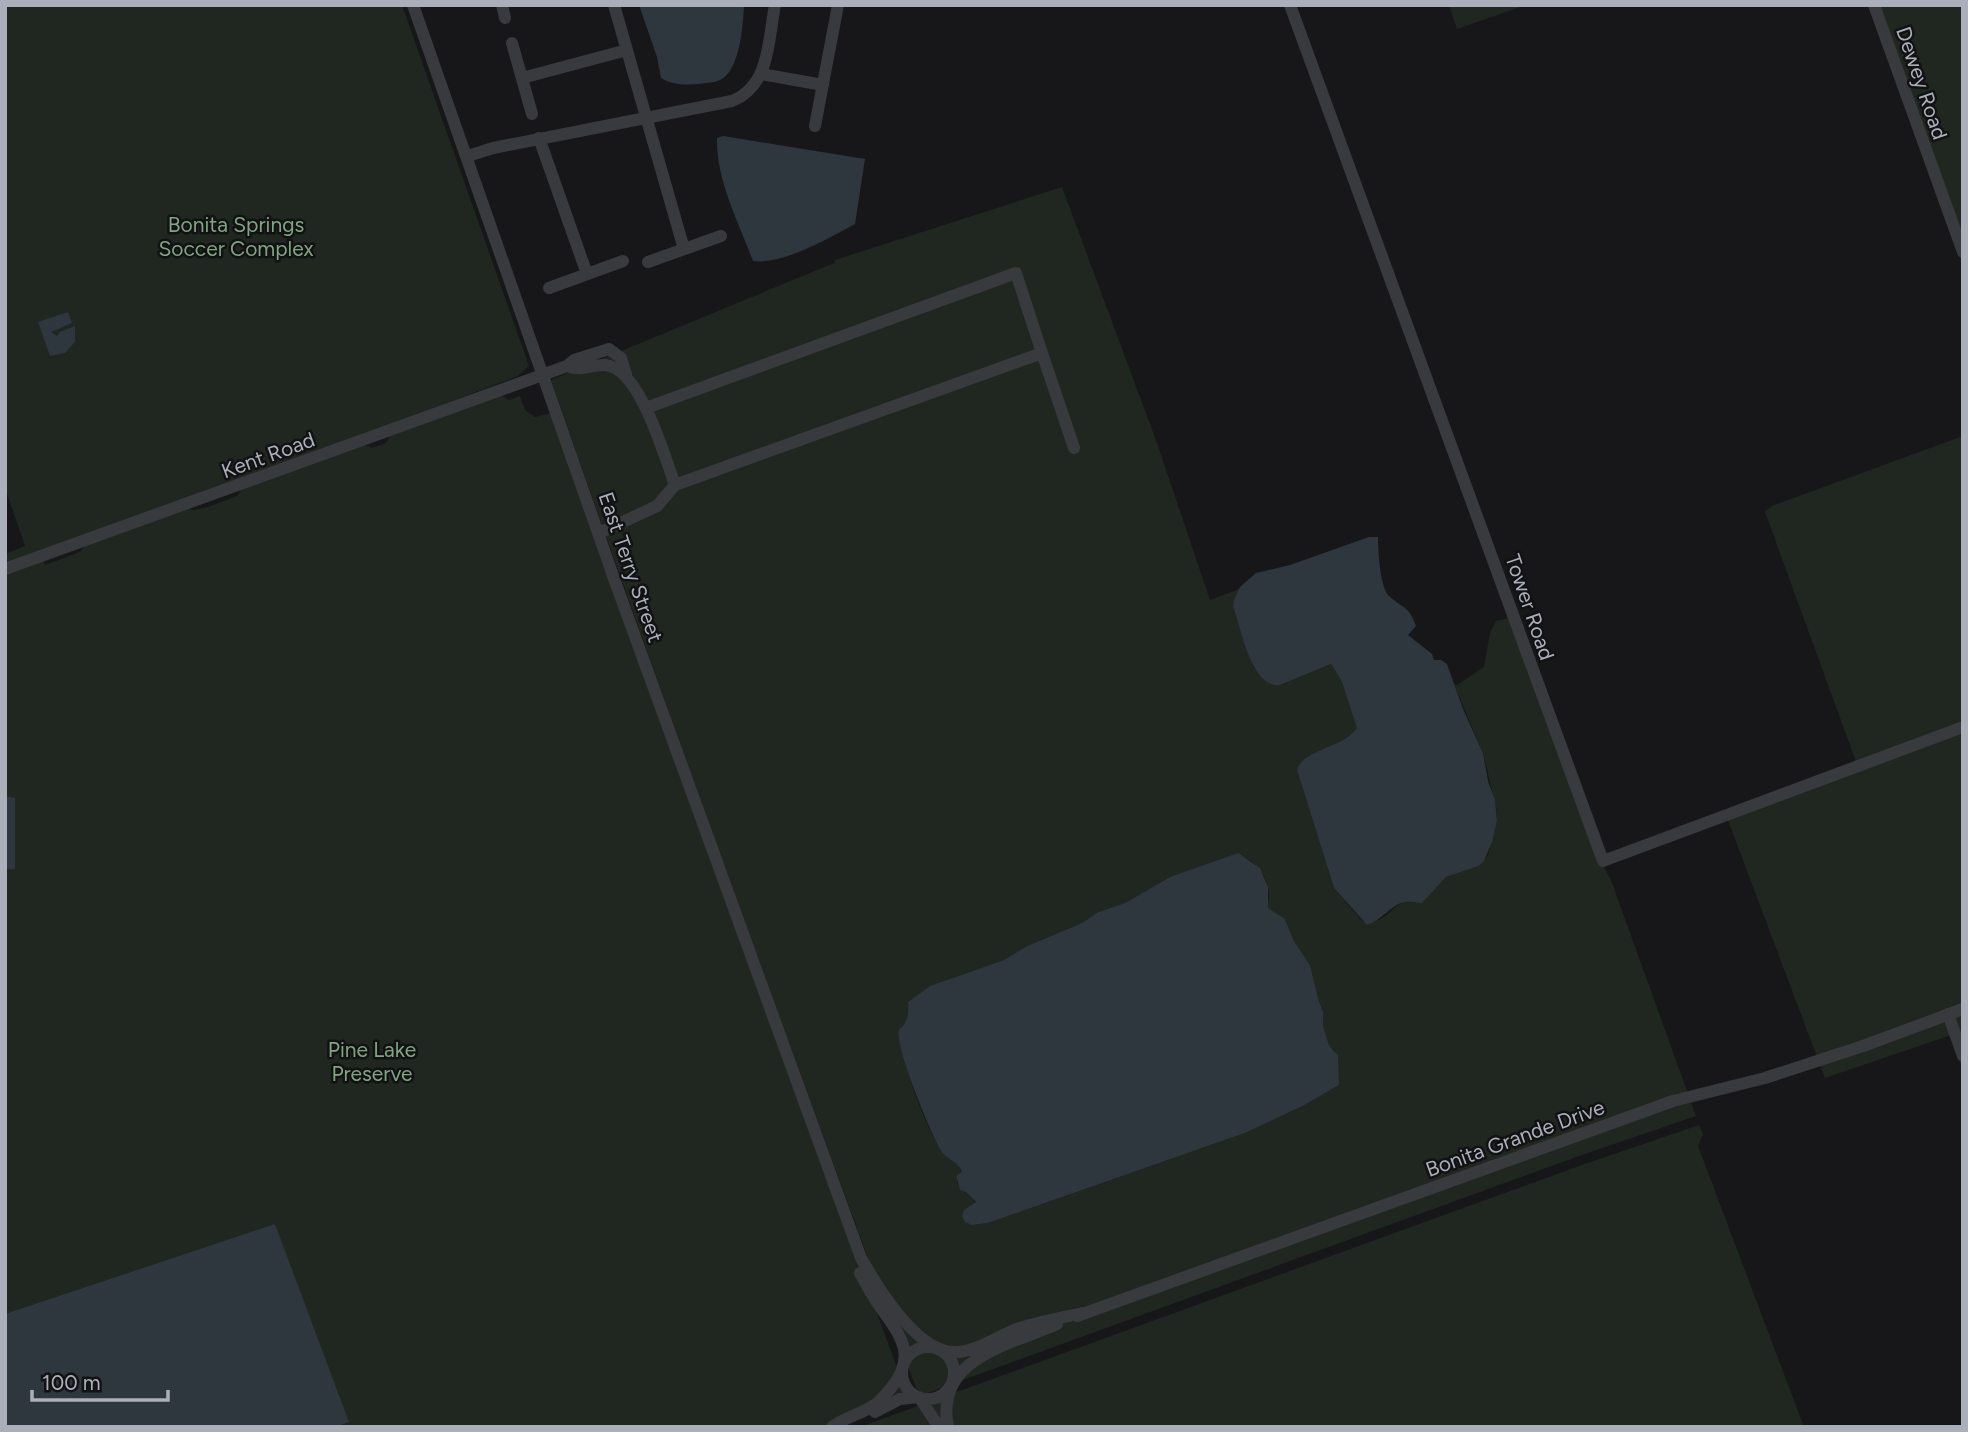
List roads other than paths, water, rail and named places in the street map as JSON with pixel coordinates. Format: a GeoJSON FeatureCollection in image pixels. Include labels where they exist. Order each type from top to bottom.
{"type":"FeatureCollection","features":[{"type":"Feature","properties":{"kind":"street","name":"East Terry Street"},"geometry":{"type":"LineString","coordinates":[[413,5],[599,533],[861,1258],[872,1278],[910,1327],[938,1349]]}},
{"type":"Feature","properties":{"kind":"street"},"geometry":{"type":"LineString","coordinates":[[614,5],[684,249]]}},
{"type":"Feature","properties":{"kind":"street"},"geometry":{"type":"LineString","coordinates":[[468,156],[539,138],[732,101],[751,91],[761,74],[775,5]]}},
{"type":"Feature","properties":{"kind":"street"},"geometry":{"type":"LineString","coordinates":[[815,126],[838,5]]}},
{"type":"Feature","properties":{"kind":"street","name":"Tower Road"},"geometry":{"type":"LineString","coordinates":[[1290,5],[1603,861],[1963,727]]}},
{"type":"Feature","properties":{"kind":"street","name":"Dewey Road"},"geometry":{"type":"LineString","coordinates":[[1874,5],[1963,252]]}},
{"type":"Feature","properties":{"kind":"street"},"geometry":{"type":"LineString","coordinates":[[512,43],[532,114]]}},
{"type":"Feature","properties":{"kind":"street"},"geometry":{"type":"LineString","coordinates":[[522,78],[627,50]]}},
{"type":"Feature","properties":{"kind":"street"},"geometry":{"type":"LineString","coordinates":[[761,74],[823,85]]}},
{"type":"Feature","properties":{"kind":"street"},"geometry":{"type":"LineString","coordinates":[[539,138],[587,274]]}},
{"type":"Feature","properties":{"kind":"street"},"geometry":{"type":"LineString","coordinates":[[648,262],[721,236]]}},
{"type":"Feature","properties":{"kind":"street"},"geometry":{"type":"LineString","coordinates":[[549,288],[623,261]]}},
{"type":"Feature","properties":{"kind":"street"},"geometry":{"type":"LineString","coordinates":[[646,408],[1016,273],[1074,448]]}},
{"type":"Feature","properties":{"kind":"street"},"geometry":{"type":"LineString","coordinates":[[626,374],[606,365],[578,370],[567,366],[574,360],[609,349],[619,356],[646,408],[675,485]]}},
{"type":"Feature","properties":{"kind":"street"},"geometry":{"type":"LineString","coordinates":[[599,533],[657,506],[675,485],[1042,353]]}},
{"type":"Feature","properties":{"kind":"street"},"geometry":{"type":"LineString","coordinates":[[612,369],[619,356]]}},
{"type":"Feature","properties":{"kind":"street","name":"Kent Road"},"geometry":{"type":"LineString","coordinates":[[5,569],[567,366]]}},
{"type":"Feature","properties":{"kind":"street","name":"Bonita Grande Drive"},"geometry":{"type":"LineString","coordinates":[[948,1389],[963,1370],[986,1353],[1009,1341],[1037,1333],[1083,1313],[1673,1101],[1765,1078],[1963,1009]]}},
{"type":"Feature","properties":{"kind":"street"},"geometry":{"type":"LineString","coordinates":[[1948,1014],[1963,1056]]}},
{"type":"Feature","properties":{"kind":"street","name":"East Terry Street"},"geometry":{"type":"LineString","coordinates":[[818,1139],[842,1227],[856,1266],[902,1338],[905,1346],[904,1366]]}},
{"type":"Feature","properties":{"kind":"street","name":"Bonita Grande Drive"},"geometry":{"type":"LineString","coordinates":[[938,1349],[958,1352],[1029,1325],[1083,1313]]}},
{"type":"Feature","properties":{"kind":"street"},"geometry":{"type":"LineString","coordinates":[[832,1427],[860,1415],[879,1402],[897,1380],[908,1356],[917,1349],[928,1347],[947,1355],[954,1369],[944,1410],[948,1427]]}},
{"type":"Feature","properties":{"kind":"street"},"geometry":{"type":"LineString","coordinates":[[904,1366],[904,1382],[910,1391],[919,1397],[939,1427]]}},
{"type":"Feature","properties":{"kind":"street"},"geometry":{"type":"LineString","coordinates":[[843,1427],[900,1399],[936,1398],[948,1389]]}},
{"type":"Feature","properties":{"kind":"park label","name":"Bonita Springs Soccer Complex"},"geometry":{"type":"Point","coordinates":[236,236]}},
{"type":"Feature","properties":{"kind":"park label","name":"Pine Lake Preserve"},"geometry":{"type":"Point","coordinates":[372,1061]}}]}
